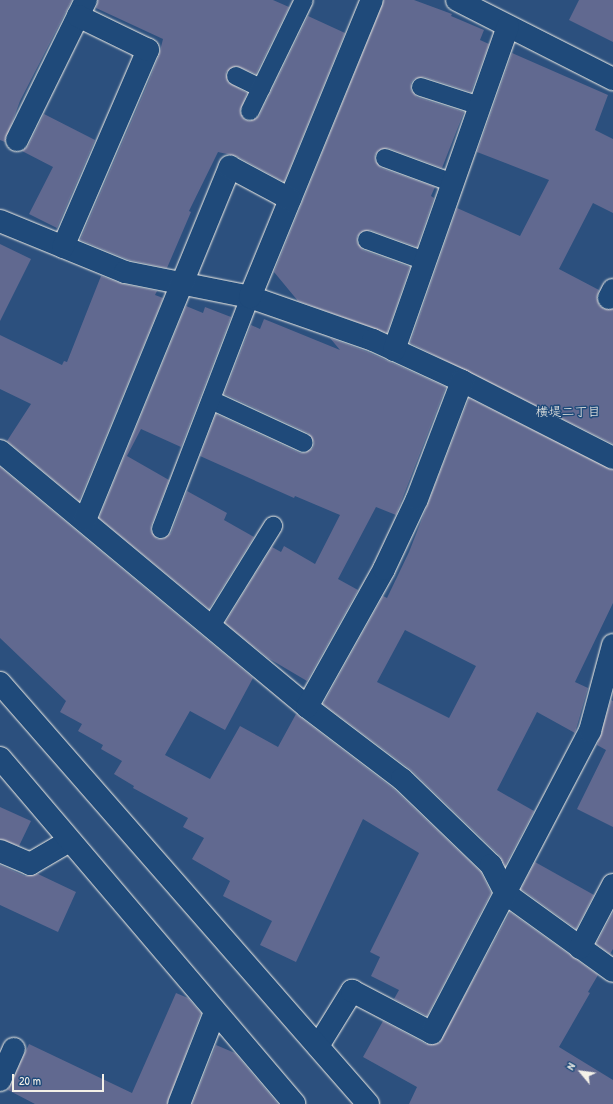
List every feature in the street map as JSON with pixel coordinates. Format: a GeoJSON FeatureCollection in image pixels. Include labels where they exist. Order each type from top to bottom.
{"type":"FeatureCollection","features":[{"type":"Feature","properties":{"kind":"street"},"geometry":{"type":"LineString","coordinates":[[250,297],[372,0]]}},
{"type":"Feature","properties":{"kind":"street"},"geometry":{"type":"LineString","coordinates":[[464,2],[613,79]]}},
{"type":"Feature","properties":{"kind":"street"},"geometry":{"type":"LineString","coordinates":[[17,140],[82,8],[148,50],[63,247]]}},
{"type":"Feature","properties":{"kind":"street"},"geometry":{"type":"LineString","coordinates":[[394,350],[508,26]]}},
{"type":"Feature","properties":{"kind":"street"},"geometry":{"type":"LineString","coordinates":[[85,520],[230,167],[290,199]]}},
{"type":"Feature","properties":{"kind":"street"},"geometry":{"type":"LineString","coordinates":[[0,221],[125,272],[250,297],[394,350],[462,381],[613,458]]}},
{"type":"Feature","properties":{"kind":"street"},"geometry":{"type":"LineString","coordinates":[[306,707],[384,569],[410,513],[462,381]]}},
{"type":"Feature","properties":{"kind":"street"},"geometry":{"type":"LineString","coordinates":[[0,451],[85,520],[306,707],[402,779],[466,839],[491,865],[505,893],[613,971]]}},
{"type":"Feature","properties":{"kind":"street"},"geometry":{"type":"LineString","coordinates":[[318,1046],[352,991],[432,1033],[590,731],[613,645]]}},
{"type":"Feature","properties":{"kind":"street"},"geometry":{"type":"LineString","coordinates":[[0,683],[368,1104]]}},
{"type":"Feature","properties":{"kind":"street"},"geometry":{"type":"LineString","coordinates":[[0,758],[294,1104]]}},
{"type":"Feature","properties":{"kind":"street"},"geometry":{"type":"LineString","coordinates":[[0,851],[30,864],[69,841]]}},
{"type":"Feature","properties":{"kind":"street"},"geometry":{"type":"LineString","coordinates":[[580,948],[613,885]]}},
{"type":"Feature","properties":{"kind":"street"},"geometry":{"type":"LineString","coordinates":[[179,1104],[215,1012]]}},
{"type":"Feature","properties":{"kind":"street"},"geometry":{"type":"LineString","coordinates":[[0,1080],[14,1048]]}},
{"type":"Feature","properties":{"kind":"lane"},"geometry":{"type":"LineString","coordinates":[[250,111],[304,0]]}},
{"type":"Feature","properties":{"kind":"lane"},"geometry":{"type":"LineString","coordinates":[[236,76],[261,88]]}},
{"type":"Feature","properties":{"kind":"lane"},"geometry":{"type":"LineString","coordinates":[[421,87],[480,106]]}},
{"type":"Feature","properties":{"kind":"lane"},"geometry":{"type":"LineString","coordinates":[[385,158],[453,183]]}},
{"type":"Feature","properties":{"kind":"lane"},"geometry":{"type":"LineString","coordinates":[[367,240],[425,261]]}},
{"type":"Feature","properties":{"kind":"lane"},"geometry":{"type":"LineString","coordinates":[[161,529],[250,297]]}},
{"type":"Feature","properties":{"kind":"lane"},"geometry":{"type":"LineString","coordinates":[[211,400],[304,443]]}},
{"type":"Feature","properties":{"kind":"lane"},"geometry":{"type":"LineString","coordinates":[[211,626],[273,526]]}},
{"type":"Feature","properties":{"kind":"building"},"geometry":{"type":"Polygon","coordinates":[[[0,0],[72,0],[20,101],[5,142],[0,140],[0,0]]]}},
{"type":"Feature","properties":{"kind":"building"},"geometry":{"type":"Polygon","coordinates":[[[98,0],[273,0],[289,7],[256,74],[236,66],[226,72],[228,82],[247,93],[240,112],[245,120],[250,121],[259,116],[308,16],[345,33],[284,182],[236,156],[218,152],[189,211],[191,212],[167,268],[129,260],[80,240],[148,83],[159,55],[163,39],[96,8],[98,0]]]}},
{"type":"Feature","properties":{"kind":"building"},"geometry":{"type":"Polygon","coordinates":[[[384,0],[414,0],[452,14],[451,16],[484,30],[480,40],[489,44],[471,92],[424,77],[414,79],[411,83],[411,90],[417,97],[464,112],[442,168],[388,148],[379,150],[375,155],[375,160],[381,168],[435,187],[431,196],[434,198],[417,247],[370,230],[361,232],[357,237],[357,242],[363,250],[410,267],[387,333],[298,301],[274,272],[384,0]]]}},
{"type":"Feature","properties":{"kind":"building"},"geometry":{"type":"Polygon","coordinates":[[[579,0],[613,0],[613,42],[569,20],[579,0]]]}},
{"type":"Feature","properties":{"kind":"building"},"geometry":{"type":"Polygon","coordinates":[[[512,53],[608,95],[595,130],[613,139],[613,213],[593,203],[559,269],[599,290],[597,298],[599,305],[604,309],[613,309],[613,444],[410,343],[457,208],[520,236],[549,180],[477,152],[512,53]]]}},
{"type":"Feature","properties":{"kind":"building"},"geometry":{"type":"Polygon","coordinates":[[[44,114],[95,140],[57,228],[29,214],[53,167],[22,151],[28,146],[44,114]]]}},
{"type":"Feature","properties":{"kind":"building"},"geometry":{"type":"Polygon","coordinates":[[[0,244],[31,259],[0,321],[0,244]]]}},
{"type":"Feature","properties":{"kind":"building"},"geometry":{"type":"Polygon","coordinates":[[[101,276],[123,284],[157,291],[155,295],[163,298],[79,501],[7,441],[31,404],[0,389],[0,335],[62,365],[64,361],[67,362],[101,276]]]}},
{"type":"Feature","properties":{"kind":"building"},"geometry":{"type":"Polygon","coordinates":[[[186,306],[203,313],[205,307],[231,317],[181,447],[141,429],[127,456],[169,480],[151,526],[151,531],[157,539],[163,539],[171,533],[187,491],[227,513],[224,520],[254,537],[209,609],[99,518],[186,306]]]}},
{"type":"Feature","properties":{"kind":"building"},"geometry":{"type":"Polygon","coordinates":[[[264,319],[340,350],[330,338],[368,352],[446,387],[396,515],[376,507],[338,579],[358,590],[307,681],[268,658],[225,623],[272,547],[281,552],[284,546],[315,564],[340,515],[295,496],[294,498],[200,456],[216,414],[300,453],[305,453],[313,448],[314,442],[308,433],[224,394],[251,325],[260,329],[264,319]]]}},
{"type":"Feature","properties":{"kind":"building"},"geometry":{"type":"Polygon","coordinates":[[[469,398],[613,470],[613,603],[575,682],[588,688],[575,733],[537,712],[497,790],[534,811],[505,866],[500,856],[411,770],[323,704],[383,596],[387,598],[409,552],[469,398]],[[405,630],[377,682],[449,718],[476,666],[405,630]]]}},
{"type":"Feature","properties":{"kind":"building"},"geometry":{"type":"Polygon","coordinates":[[[0,467],[253,678],[225,730],[190,711],[165,755],[210,779],[240,726],[278,747],[296,714],[394,789],[481,872],[491,893],[427,1016],[394,999],[399,990],[371,976],[380,957],[370,952],[419,853],[363,819],[296,962],[260,945],[272,921],[223,896],[230,881],[192,859],[204,838],[183,827],[188,818],[133,788],[134,786],[114,774],[122,761],[101,749],[103,745],[78,731],[82,724],[60,712],[66,701],[0,638],[0,467]]]}},
{"type":"Feature","properties":{"kind":"building"},"geometry":{"type":"Polygon","coordinates":[[[611,700],[613,701],[613,827],[577,809],[606,750],[597,745],[611,700]]]}},
{"type":"Feature","properties":{"kind":"building"},"geometry":{"type":"Polygon","coordinates":[[[0,807],[31,821],[19,846],[0,839],[0,807]]]}},
{"type":"Feature","properties":{"kind":"building"},"geometry":{"type":"Polygon","coordinates":[[[535,862],[594,895],[576,929],[521,889],[535,862]]]}},
{"type":"Feature","properties":{"kind":"building"},"geometry":{"type":"Polygon","coordinates":[[[0,865],[25,876],[38,874],[76,892],[58,932],[0,905],[0,865]]]}},
{"type":"Feature","properties":{"kind":"building"},"geometry":{"type":"Polygon","coordinates":[[[510,912],[598,975],[588,992],[590,993],[559,1047],[613,1080],[613,1104],[409,1104],[417,1087],[363,1057],[383,1021],[426,1044],[439,1043],[510,912]]]}},
{"type":"Feature","properties":{"kind":"building"},"geometry":{"type":"Polygon","coordinates":[[[613,912],[613,949],[610,954],[596,944],[613,912]]]}},
{"type":"Feature","properties":{"kind":"building"},"geometry":{"type":"Polygon","coordinates":[[[176,993],[188,998],[201,1013],[167,1104],[35,1104],[8,1090],[29,1044],[132,1093],[176,993]]]}},
{"type":"Feature","properties":{"kind":"building"},"geometry":{"type":"Polygon","coordinates":[[[216,1045],[235,1053],[278,1104],[192,1104],[216,1045]]]}},
{"type":"Feature","properties":{"kind":"district","name":"横堤二丁目"},"geometry":{"type":"Point","coordinates":[568,411]}}]}
